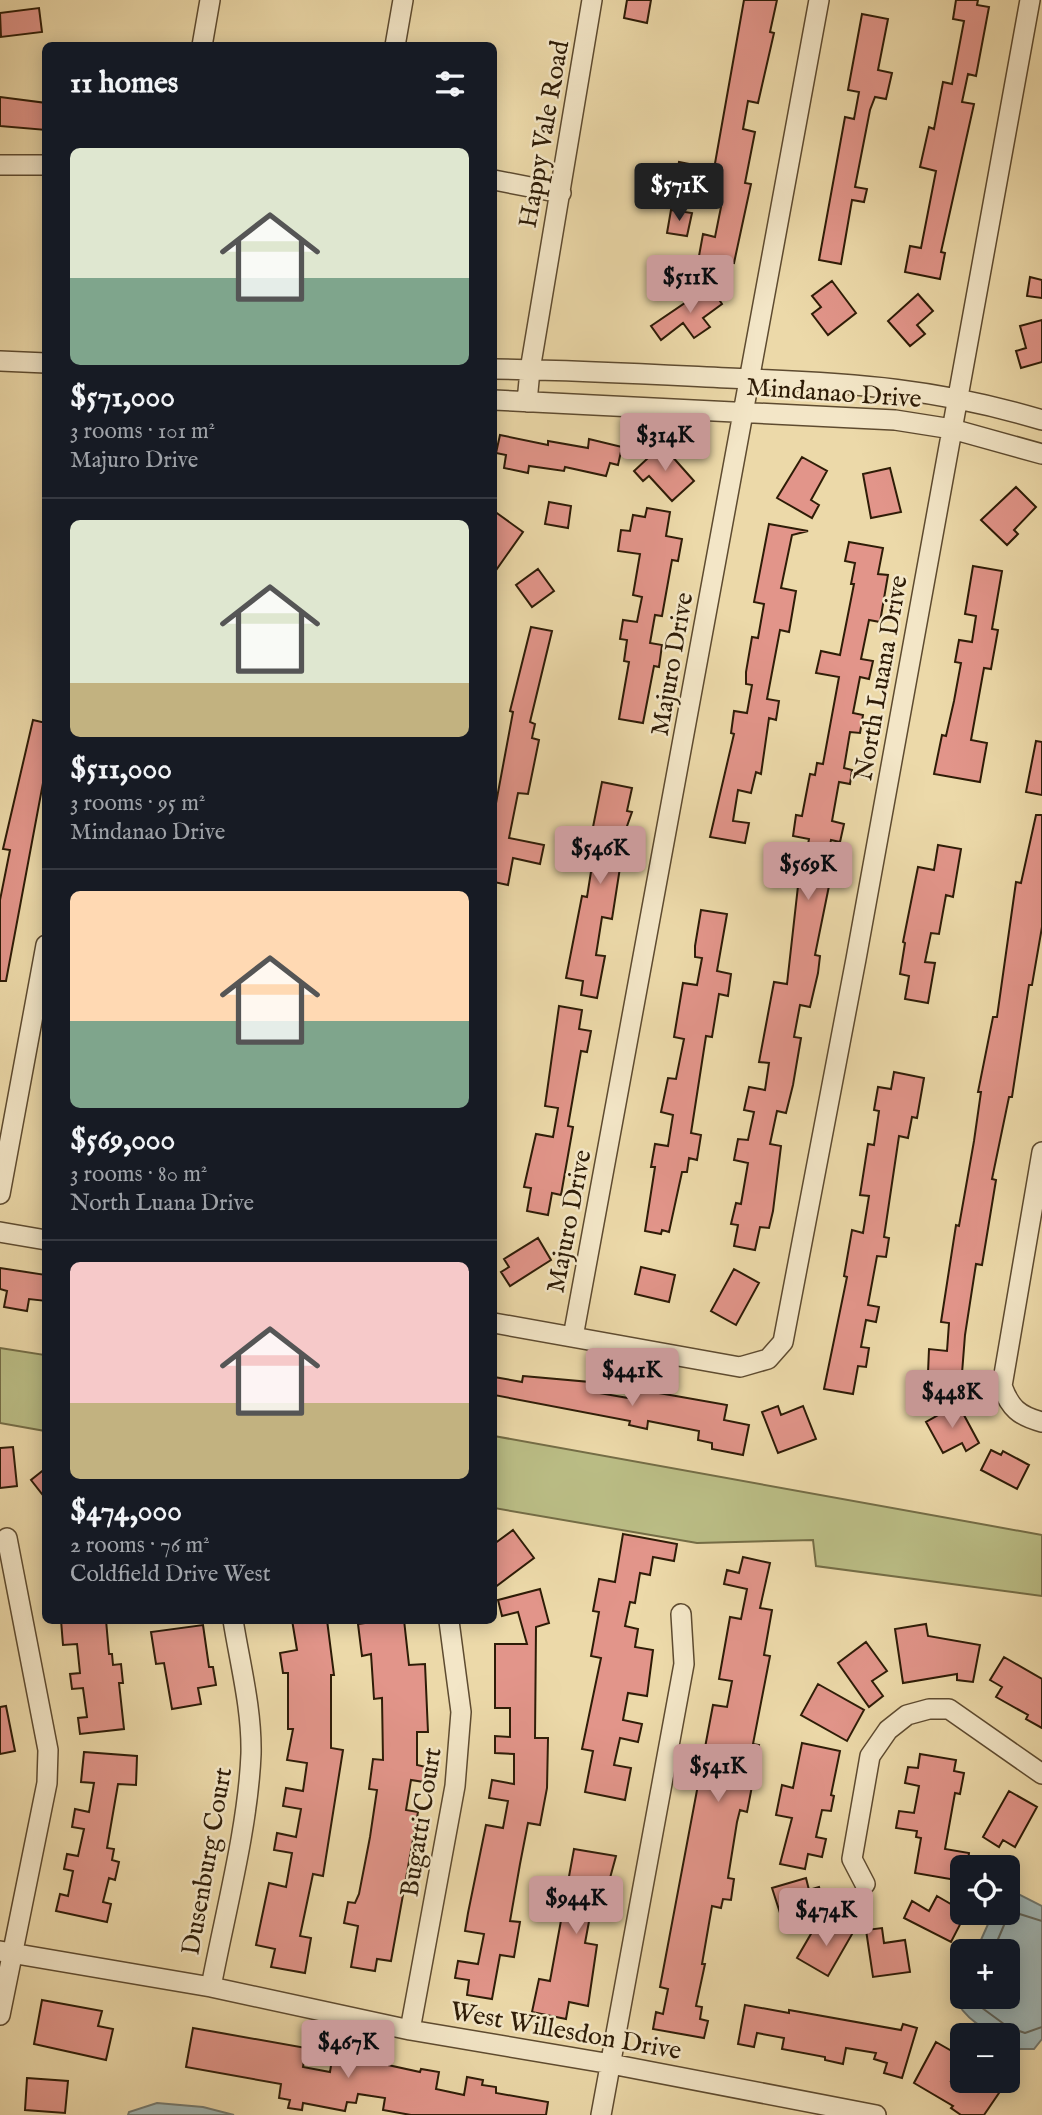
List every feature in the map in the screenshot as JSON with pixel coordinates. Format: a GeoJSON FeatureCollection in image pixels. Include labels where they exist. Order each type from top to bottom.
{"type":"FeatureCollection","features":[{"type":"Feature","properties":{"kind":"street"},"geometry":{"type":"LineString","coordinates":[[203,42],[210,0]]}},
{"type":"Feature","properties":{"kind":"street"},"geometry":{"type":"LineString","coordinates":[[396,42],[403,0]]}},
{"type":"Feature","properties":{"kind":"street","name":"Happy Vale Road"},"geometry":{"type":"LineString","coordinates":[[527,402],[530,370],[592,0]]}},
{"type":"Feature","properties":{"kind":"street","name":"Majuro Drive"},"geometry":{"type":"LineString","coordinates":[[573,1337],[819,0]]}},
{"type":"Feature","properties":{"kind":"street","name":"North Luana Drive"},"geometry":{"type":"LineString","coordinates":[[573,1337],[740,1367],[768,1359],[783,1342],[1030,0]]}},
{"type":"Feature","properties":{"kind":"street"},"geometry":{"type":"LineString","coordinates":[[0,165],[42,165]]}},
{"type":"Feature","properties":{"kind":"street"},"geometry":{"type":"LineString","coordinates":[[497,181],[561,192]]}},
{"type":"Feature","properties":{"kind":"street"},"geometry":{"type":"LineString","coordinates":[[0,361],[42,363]]}},
{"type":"Feature","properties":{"kind":"street","name":"Mindanao Drive"},"geometry":{"type":"LineString","coordinates":[[497,369],[885,386],[958,397],[1042,421]]}},
{"type":"Feature","properties":{"kind":"street","name":"Mindanao Drive"},"geometry":{"type":"LineString","coordinates":[[497,400],[864,417],[952,429],[1042,454]]}},
{"type":"Feature","properties":{"kind":"street"},"geometry":{"type":"LineString","coordinates":[[0,1194],[42,967]]}},
{"type":"Feature","properties":{"kind":"street"},"geometry":{"type":"LineString","coordinates":[[1042,1152],[1002,1386],[1008,1402],[1019,1414],[1042,1422]]}},
{"type":"Feature","properties":{"kind":"street"},"geometry":{"type":"LineString","coordinates":[[0,1231],[42,1239]]}},
{"type":"Feature","properties":{"kind":"street"},"geometry":{"type":"LineString","coordinates":[[497,1324],[573,1337]]}},
{"type":"Feature","properties":{"kind":"street"},"geometry":{"type":"LineString","coordinates":[[0,2015],[6,1952],[47,1783],[48,1750],[7,1538]]}},
{"type":"Feature","properties":{"kind":"street"},"geometry":{"type":"LineString","coordinates":[[601,2115],[684,1664],[681,1614]]}},
{"type":"Feature","properties":{"kind":"street","name":"Dusenburg Court"},"geometry":{"type":"LineString","coordinates":[[211,1987],[248,1786],[250,1762],[247,1704],[234,1624]]}},
{"type":"Feature","properties":{"kind":"street","name":"Bugatti Court"},"geometry":{"type":"LineString","coordinates":[[410,2030],[460,1746],[461,1712],[450,1624]]}},
{"type":"Feature","properties":{"kind":"street"},"geometry":{"type":"LineString","coordinates":[[865,1884],[852,1859],[870,1756],[888,1730],[906,1716],[929,1709],[949,1709],[1042,1774]]}},
{"type":"Feature","properties":{"kind":"street","name":"West Willesdon Drive"},"geometry":{"type":"LineString","coordinates":[[6,1952],[211,1987],[410,2030],[611,2064],[876,2115]]}},
{"type":"Feature","properties":{"kind":"green space"},"geometry":{"type":"Polygon","coordinates":[[[0,1348],[42,1355],[42,1430],[0,1423],[0,1348]]]}},
{"type":"Feature","properties":{"kind":"green space"},"geometry":{"type":"Polygon","coordinates":[[[497,1437],[1042,1535],[1042,1596],[816,1566],[813,1540],[697,1543],[497,1509],[497,1437]]]}},
{"type":"Feature","properties":{"kind":"water"},"geometry":{"type":"Polygon","coordinates":[[[1020,1895],[1042,1906],[1042,2039],[1034,2049],[1020,2049],[1020,2023],[976,2023],[962,2009],[1020,2009],[1020,1939],[981,1939],[988,1925],[1020,1925],[1020,1895]]]}},
{"type":"Feature","properties":{"kind":"water"},"geometry":{"type":"Polygon","coordinates":[[[157,2103],[203,2107],[234,2115],[128,2115],[129,2112],[157,2103]]]}},
{"type":"Feature","properties":{"kind":"building"},"geometry":{"type":"Polygon","coordinates":[[[627,0],[651,0],[647,23],[624,18],[627,0]]]}},
{"type":"Feature","properties":{"kind":"building"},"geometry":{"type":"Polygon","coordinates":[[[744,0],[777,0],[770,32],[774,33],[758,103],[748,101],[743,129],[755,132],[745,183],[751,184],[734,263],[699,256],[703,234],[715,237],[721,207],[702,203],[705,188],[675,182],[679,162],[714,169],[744,0]]]}},
{"type":"Feature","properties":{"kind":"building"},"geometry":{"type":"Polygon","coordinates":[[[956,0],[978,0],[977,5],[989,7],[976,76],[968,74],[962,102],[974,104],[941,252],[945,253],[940,279],[905,272],[910,246],[921,248],[936,171],[920,167],[929,127],[934,129],[943,82],[952,84],[964,21],[953,19],[956,0]]]}},
{"type":"Feature","properties":{"kind":"building"},"geometry":{"type":"Polygon","coordinates":[[[39,8],[42,32],[1,37],[0,13],[39,8]]]}},
{"type":"Feature","properties":{"kind":"building"},"geometry":{"type":"Polygon","coordinates":[[[862,14],[888,19],[878,70],[892,73],[886,99],[875,97],[870,110],[855,187],[867,189],[864,202],[852,200],[841,264],[819,260],[845,117],[854,119],[859,92],[848,90],[862,14]]]}},
{"type":"Feature","properties":{"kind":"building"},"geometry":{"type":"Polygon","coordinates":[[[0,97],[42,102],[42,130],[0,126],[0,97]]]}},
{"type":"Feature","properties":{"kind":"building"},"geometry":{"type":"Polygon","coordinates":[[[671,210],[692,213],[687,236],[667,233],[671,210]]]}},
{"type":"Feature","properties":{"kind":"building"},"geometry":{"type":"Polygon","coordinates":[[[1030,277],[1042,280],[1042,298],[1027,296],[1030,277]]]}},
{"type":"Feature","properties":{"kind":"building"},"geometry":{"type":"Polygon","coordinates":[[[832,281],[856,313],[828,335],[812,314],[821,307],[812,296],[832,281]]]}},
{"type":"Feature","properties":{"kind":"building"},"geometry":{"type":"Polygon","coordinates":[[[710,286],[722,304],[703,318],[710,327],[694,338],[683,323],[661,340],[651,326],[710,286]]]}},
{"type":"Feature","properties":{"kind":"building"},"geometry":{"type":"Polygon","coordinates":[[[918,294],[933,311],[917,325],[925,334],[910,346],[888,321],[918,294]]]}},
{"type":"Feature","properties":{"kind":"building"},"geometry":{"type":"Polygon","coordinates":[[[1042,320],[1042,362],[1021,368],[1016,351],[1026,348],[1020,326],[1042,320]]]}},
{"type":"Feature","properties":{"kind":"building"},"geometry":{"type":"Polygon","coordinates":[[[500,435],[548,445],[548,441],[588,448],[589,439],[622,447],[618,465],[610,463],[606,476],[565,467],[564,471],[529,466],[528,473],[504,468],[506,455],[497,453],[500,435]]]}},
{"type":"Feature","properties":{"kind":"building"},"geometry":{"type":"Polygon","coordinates":[[[662,445],[694,481],[672,501],[649,476],[643,481],[634,471],[662,445]]]}},
{"type":"Feature","properties":{"kind":"building"},"geometry":{"type":"Polygon","coordinates":[[[802,457],[827,471],[811,500],[819,505],[812,518],[777,498],[802,457]]]}},
{"type":"Feature","properties":{"kind":"building"},"geometry":{"type":"Polygon","coordinates":[[[890,468],[901,512],[871,518],[863,474],[890,468]]]}},
{"type":"Feature","properties":{"kind":"building"},"geometry":{"type":"Polygon","coordinates":[[[1016,487],[1036,507],[1014,530],[1018,534],[1007,545],[981,520],[1016,487]]]}},
{"type":"Feature","properties":{"kind":"building"},"geometry":{"type":"Polygon","coordinates":[[[549,502],[571,506],[568,528],[545,524],[549,502]]]}},
{"type":"Feature","properties":{"kind":"building"},"geometry":{"type":"Polygon","coordinates":[[[647,508],[670,512],[666,536],[682,539],[678,561],[672,560],[662,616],[655,615],[650,643],[662,645],[659,667],[654,666],[643,723],[619,719],[629,662],[624,661],[627,640],[620,639],[623,620],[637,622],[642,597],[633,595],[640,554],[618,551],[621,530],[630,531],[633,515],[645,517],[647,508]]]}},
{"type":"Feature","properties":{"kind":"building"},"geometry":{"type":"Polygon","coordinates":[[[497,513],[523,532],[497,569],[497,513]]]}},
{"type":"Feature","properties":{"kind":"building"},"geometry":{"type":"Polygon","coordinates":[[[769,524],[808,531],[792,535],[781,588],[796,591],[789,632],[780,630],[767,699],[779,701],[776,720],[769,718],[761,774],[756,772],[751,793],[738,790],[733,821],[749,823],[745,843],[710,837],[734,734],[731,733],[734,711],[747,713],[752,685],[746,684],[746,672],[752,637],[758,638],[764,604],[754,602],[769,524]]]}},
{"type":"Feature","properties":{"kind":"building"},"geometry":{"type":"Polygon","coordinates":[[[849,542],[883,548],[878,574],[888,575],[880,622],[869,620],[861,659],[873,661],[869,679],[860,677],[853,713],[863,715],[860,733],[850,732],[844,768],[852,770],[850,784],[839,782],[832,821],[844,824],[840,842],[831,840],[824,875],[831,876],[815,955],[820,956],[818,973],[810,1007],[800,1005],[794,1037],[801,1038],[793,1085],[786,1113],[777,1111],[770,1144],[781,1146],[773,1211],[769,1228],[760,1227],[755,1250],[734,1246],[738,1225],[731,1224],[736,1203],[741,1204],[748,1163],[734,1160],[738,1139],[748,1140],[754,1112],[744,1110],[749,1087],[765,1090],[769,1063],[759,1062],[774,982],[787,984],[798,886],[792,885],[794,870],[803,871],[809,839],[793,836],[796,815],[802,816],[810,774],[815,775],[817,763],[823,764],[839,677],[816,673],[821,651],[840,655],[854,584],[851,584],[855,563],[845,561],[849,542]]]}},
{"type":"Feature","properties":{"kind":"building"},"geometry":{"type":"Polygon","coordinates":[[[973,566],[1002,571],[992,629],[998,630],[991,669],[984,668],[971,740],[987,743],[980,782],[934,774],[942,735],[946,736],[954,701],[961,663],[955,662],[959,640],[972,642],[976,616],[965,614],[973,566]]]}},
{"type":"Feature","properties":{"kind":"building"},"geometry":{"type":"Polygon","coordinates":[[[538,569],[554,591],[532,607],[516,585],[538,569]]]}},
{"type":"Feature","properties":{"kind":"building"},"geometry":{"type":"Polygon","coordinates":[[[531,627],[552,631],[530,722],[535,724],[532,738],[539,740],[528,794],[518,793],[509,838],[544,845],[540,864],[513,858],[508,885],[497,883],[497,798],[513,712],[510,711],[531,627]]]}},
{"type":"Feature","properties":{"kind":"building"},"geometry":{"type":"Polygon","coordinates":[[[33,720],[42,722],[42,788],[6,981],[0,981],[0,900],[10,850],[3,849],[33,720]]]}},
{"type":"Feature","properties":{"kind":"building"},"geometry":{"type":"Polygon","coordinates":[[[1036,741],[1042,742],[1042,795],[1026,792],[1036,741]]]}},
{"type":"Feature","properties":{"kind":"building"},"geometry":{"type":"Polygon","coordinates":[[[602,782],[632,788],[627,811],[632,812],[626,829],[612,919],[602,917],[596,955],[605,956],[597,998],[581,995],[583,981],[566,978],[582,896],[587,897],[594,853],[588,852],[602,782]]]}},
{"type":"Feature","properties":{"kind":"building"},"geometry":{"type":"Polygon","coordinates":[[[1036,815],[1042,815],[1042,927],[1032,985],[1029,985],[1012,1097],[1009,1097],[992,1179],[996,1180],[982,1265],[976,1264],[965,1335],[961,1386],[939,1385],[940,1374],[928,1373],[929,1349],[947,1351],[949,1323],[941,1322],[956,1225],[959,1226],[974,1141],[981,1092],[978,1092],[993,1017],[997,1017],[1016,882],[1021,883],[1036,815]]]}},
{"type":"Feature","properties":{"kind":"building"},"geometry":{"type":"Polygon","coordinates":[[[938,845],[961,849],[953,897],[946,895],[939,934],[931,933],[925,962],[935,963],[928,1003],[905,999],[909,976],[900,974],[903,942],[918,867],[934,870],[938,845]]]}},
{"type":"Feature","properties":{"kind":"building"},"geometry":{"type":"Polygon","coordinates":[[[701,910],[727,914],[717,971],[731,974],[728,996],[719,994],[712,1037],[706,1036],[691,1133],[701,1135],[697,1160],[689,1158],[687,1172],[682,1172],[669,1232],[662,1230],[661,1234],[645,1231],[655,1167],[651,1167],[655,1144],[668,1146],[673,1115],[661,1112],[668,1078],[676,1079],[684,1039],[674,1037],[683,983],[697,985],[702,958],[695,957],[695,946],[701,910]]]}},
{"type":"Feature","properties":{"kind":"building"},"geometry":{"type":"Polygon","coordinates":[[[559,1006],[582,1010],[579,1029],[591,1031],[587,1052],[581,1051],[568,1126],[573,1127],[561,1195],[552,1193],[548,1215],[527,1211],[531,1188],[524,1187],[536,1134],[553,1137],[558,1108],[545,1106],[559,1006]]]}},
{"type":"Feature","properties":{"kind":"building"},"geometry":{"type":"Polygon","coordinates":[[[894,1072],[924,1078],[917,1118],[912,1117],[908,1138],[899,1136],[884,1237],[889,1238],[886,1257],[877,1256],[868,1305],[879,1307],[876,1322],[866,1320],[861,1347],[869,1348],[866,1367],[858,1366],[853,1394],[824,1389],[847,1277],[844,1276],[852,1230],[863,1233],[869,1196],[860,1195],[868,1144],[874,1145],[879,1111],[874,1110],[878,1087],[891,1089],[894,1072]]]}},
{"type":"Feature","properties":{"kind":"building"},"geometry":{"type":"Polygon","coordinates":[[[538,1238],[551,1260],[510,1286],[501,1272],[509,1267],[504,1259],[538,1238]]]}},
{"type":"Feature","properties":{"kind":"building"},"geometry":{"type":"Polygon","coordinates":[[[641,1267],[675,1275],[669,1302],[635,1294],[641,1267]]]}},
{"type":"Feature","properties":{"kind":"building"},"geometry":{"type":"Polygon","coordinates":[[[0,1268],[42,1274],[42,1301],[29,1299],[27,1311],[4,1307],[7,1291],[0,1289],[0,1268]]]}},
{"type":"Feature","properties":{"kind":"building"},"geometry":{"type":"Polygon","coordinates":[[[734,1269],[759,1283],[736,1325],[711,1311],[734,1269]]]}},
{"type":"Feature","properties":{"kind":"building"},"geometry":{"type":"Polygon","coordinates":[[[523,1376],[601,1383],[599,1393],[634,1399],[636,1389],[727,1405],[724,1420],[749,1425],[743,1455],[712,1449],[712,1443],[698,1440],[699,1431],[648,1421],[647,1429],[629,1425],[630,1421],[497,1396],[497,1378],[522,1382],[523,1376]]]}},
{"type":"Feature","properties":{"kind":"building"},"geometry":{"type":"Polygon","coordinates":[[[958,1404],[979,1443],[966,1451],[962,1443],[943,1453],[926,1422],[958,1404]]]}},
{"type":"Feature","properties":{"kind":"building"},"geometry":{"type":"Polygon","coordinates":[[[778,1406],[781,1415],[803,1406],[816,1439],[778,1453],[762,1412],[778,1406]]]}},
{"type":"Feature","properties":{"kind":"building"},"geometry":{"type":"Polygon","coordinates":[[[13,1447],[17,1486],[0,1488],[0,1448],[13,1447]]]}},
{"type":"Feature","properties":{"kind":"building"},"geometry":{"type":"Polygon","coordinates":[[[991,1450],[1001,1455],[1003,1451],[1029,1465],[1017,1489],[981,1470],[991,1450]]]}},
{"type":"Feature","properties":{"kind":"building"},"geometry":{"type":"Polygon","coordinates":[[[42,1471],[42,1494],[31,1480],[42,1471]]]}},
{"type":"Feature","properties":{"kind":"building"},"geometry":{"type":"Polygon","coordinates":[[[513,1530],[534,1558],[497,1586],[497,1542],[513,1530]]]}},
{"type":"Feature","properties":{"kind":"building"},"geometry":{"type":"Polygon","coordinates":[[[623,1534],[677,1544],[674,1561],[653,1557],[650,1575],[640,1573],[635,1603],[630,1602],[625,1626],[638,1629],[635,1647],[653,1650],[647,1696],[628,1693],[623,1720],[642,1724],[638,1742],[620,1738],[614,1765],[631,1768],[625,1800],[585,1792],[593,1751],[582,1749],[601,1658],[591,1656],[599,1612],[593,1611],[599,1579],[615,1582],[623,1534]]]}},
{"type":"Feature","properties":{"kind":"building"},"geometry":{"type":"Polygon","coordinates":[[[743,1557],[770,1563],[760,1608],[772,1610],[764,1655],[770,1656],[753,1744],[759,1745],[753,1781],[747,1812],[740,1810],[728,1878],[734,1879],[731,1900],[723,1899],[721,1908],[712,1906],[702,1964],[705,1964],[696,2006],[702,2007],[700,2019],[708,2021],[704,2038],[653,2029],[656,2012],[663,2014],[668,1989],[660,1987],[713,1705],[727,1707],[732,1681],[719,1679],[730,1617],[741,1619],[747,1589],[724,1584],[727,1570],[739,1573],[743,1557]]]}},
{"type":"Feature","properties":{"kind":"building"},"geometry":{"type":"Polygon","coordinates":[[[540,1589],[549,1623],[536,1627],[535,1738],[548,1738],[547,1788],[540,1825],[528,1823],[510,1921],[520,1922],[514,1957],[500,1955],[492,1999],[467,1995],[469,1980],[455,1978],[458,1961],[478,1964],[484,1934],[465,1931],[486,1825],[503,1828],[508,1801],[489,1798],[492,1780],[514,1784],[514,1754],[495,1753],[495,1736],[510,1737],[510,1708],[495,1708],[495,1644],[527,1644],[518,1612],[502,1616],[498,1600],[540,1589]]]}},
{"type":"Feature","properties":{"kind":"building"},"geometry":{"type":"Polygon","coordinates":[[[61,1624],[106,1624],[109,1654],[112,1654],[113,1665],[121,1664],[123,1683],[119,1683],[124,1729],[80,1734],[78,1718],[87,1717],[83,1688],[72,1689],[70,1674],[80,1673],[77,1644],[63,1645],[61,1624]]]}},
{"type":"Feature","properties":{"kind":"building"},"geometry":{"type":"Polygon","coordinates":[[[293,1624],[328,1624],[334,1675],[331,1675],[331,1748],[343,1750],[323,1876],[313,1874],[300,1936],[311,1938],[305,1973],[271,1967],[275,1949],[256,1945],[269,1883],[286,1887],[292,1853],[274,1850],[277,1833],[296,1837],[301,1809],[283,1806],[286,1788],[303,1791],[307,1763],[287,1760],[293,1729],[288,1729],[288,1673],[283,1673],[280,1653],[297,1650],[293,1624]]]}},
{"type":"Feature","properties":{"kind":"building"},"geometry":{"type":"Polygon","coordinates":[[[358,1624],[404,1624],[409,1665],[425,1664],[428,1732],[417,1732],[417,1765],[426,1767],[424,1782],[411,1780],[406,1810],[418,1812],[391,1961],[377,1959],[375,1971],[351,1967],[358,1926],[344,1923],[348,1902],[355,1903],[359,1894],[370,1837],[377,1790],[369,1789],[373,1759],[383,1760],[382,1698],[374,1699],[371,1654],[362,1656],[358,1624]]]}},
{"type":"Feature","properties":{"kind":"building"},"geometry":{"type":"Polygon","coordinates":[[[926,1624],[928,1636],[980,1645],[973,1682],[957,1680],[957,1674],[903,1683],[895,1629],[926,1624]]]}},
{"type":"Feature","properties":{"kind":"building"},"geometry":{"type":"Polygon","coordinates":[[[203,1625],[209,1667],[213,1667],[216,1685],[198,1688],[201,1704],[172,1709],[164,1663],[156,1664],[151,1632],[203,1625]]]}},
{"type":"Feature","properties":{"kind":"building"},"geometry":{"type":"Polygon","coordinates":[[[866,1642],[887,1671],[872,1681],[883,1696],[869,1707],[838,1663],[866,1642]]]}},
{"type":"Feature","properties":{"kind":"building"},"geometry":{"type":"Polygon","coordinates":[[[1004,1657],[1042,1679],[1042,1728],[1026,1719],[1028,1715],[996,1697],[1002,1687],[990,1680],[1004,1657]]]}},
{"type":"Feature","properties":{"kind":"building"},"geometry":{"type":"Polygon","coordinates":[[[818,1684],[864,1710],[847,1741],[801,1715],[818,1684]]]}},
{"type":"Feature","properties":{"kind":"building"},"geometry":{"type":"Polygon","coordinates":[[[6,1706],[15,1751],[0,1754],[0,1707],[6,1706]]]}},
{"type":"Feature","properties":{"kind":"building"},"geometry":{"type":"Polygon","coordinates":[[[802,1743],[840,1751],[831,1795],[834,1796],[831,1811],[822,1810],[816,1837],[826,1839],[822,1857],[808,1854],[805,1869],[780,1864],[792,1818],[776,1815],[782,1785],[793,1788],[802,1743]]]}},
{"type":"Feature","properties":{"kind":"building"},"geometry":{"type":"Polygon","coordinates":[[[84,1752],[137,1756],[136,1785],[118,1784],[107,1848],[114,1849],[112,1860],[119,1862],[115,1880],[109,1878],[103,1902],[111,1904],[107,1922],[56,1911],[60,1894],[68,1896],[73,1871],[64,1869],[67,1854],[78,1856],[84,1829],[72,1827],[75,1809],[89,1812],[94,1783],[81,1782],[84,1752]]]}},
{"type":"Feature","properties":{"kind":"building"},"geometry":{"type":"Polygon","coordinates":[[[920,1754],[956,1760],[954,1771],[964,1773],[960,1794],[955,1793],[945,1849],[969,1853],[950,1855],[950,1879],[915,1873],[921,1838],[916,1837],[917,1831],[896,1828],[899,1811],[914,1813],[919,1786],[905,1783],[908,1767],[918,1768],[920,1754]]]}},
{"type":"Feature","properties":{"kind":"building"},"geometry":{"type":"Polygon","coordinates":[[[1009,1791],[1037,1807],[1015,1847],[1003,1840],[999,1847],[983,1837],[1009,1791]]]}},
{"type":"Feature","properties":{"kind":"building"},"geometry":{"type":"Polygon","coordinates":[[[574,1849],[616,1856],[604,1900],[608,1901],[605,1919],[590,1916],[585,1943],[597,1945],[588,2006],[569,2002],[566,2019],[532,2012],[539,1979],[550,1981],[574,1849]]]}},
{"type":"Feature","properties":{"kind":"building"},"geometry":{"type":"Polygon","coordinates":[[[806,1878],[809,1890],[819,1887],[824,1904],[781,1916],[772,1888],[806,1878]]]}},
{"type":"Feature","properties":{"kind":"building"},"geometry":{"type":"Polygon","coordinates":[[[937,1896],[950,1904],[950,1925],[960,1925],[950,1941],[904,1918],[912,1901],[929,1911],[937,1896]]]}},
{"type":"Feature","properties":{"kind":"building"},"geometry":{"type":"Polygon","coordinates":[[[839,1920],[855,1929],[828,1976],[797,1958],[815,1927],[830,1936],[839,1920]]]}},
{"type":"Feature","properties":{"kind":"building"},"geometry":{"type":"Polygon","coordinates":[[[882,1928],[884,1943],[905,1940],[910,1972],[873,1977],[866,1930],[882,1928]]]}},
{"type":"Feature","properties":{"kind":"building"},"geometry":{"type":"Polygon","coordinates":[[[42,2000],[102,2011],[98,2026],[113,2029],[106,2060],[34,2044],[42,2000]]]}},
{"type":"Feature","properties":{"kind":"building"},"geometry":{"type":"Polygon","coordinates":[[[745,2005],[901,2030],[903,2024],[917,2028],[902,2078],[884,2073],[887,2063],[874,2059],[876,2053],[846,2048],[843,2064],[825,2060],[825,2057],[782,2049],[784,2038],[757,2033],[754,2047],[738,2044],[745,2005]]]}},
{"type":"Feature","properties":{"kind":"building"},"geometry":{"type":"Polygon","coordinates":[[[193,2028],[306,2048],[303,2067],[330,2072],[333,2053],[420,2072],[421,2069],[439,2072],[436,2089],[464,2095],[467,2077],[483,2080],[482,2085],[496,2087],[496,2093],[548,2102],[546,2115],[411,2115],[383,2110],[385,2098],[358,2094],[356,2103],[347,2102],[345,2111],[303,2103],[302,2110],[288,2108],[290,2100],[279,2098],[281,2084],[186,2067],[193,2028]]]}},
{"type":"Feature","properties":{"kind":"building"},"geometry":{"type":"Polygon","coordinates":[[[936,2042],[950,2050],[950,2093],[999,2093],[984,2115],[961,2115],[951,2108],[953,2106],[914,2083],[936,2042]]]}},
{"type":"Feature","properties":{"kind":"building"},"geometry":{"type":"Polygon","coordinates":[[[27,2078],[68,2081],[65,2113],[25,2110],[27,2078]]]}}]}
